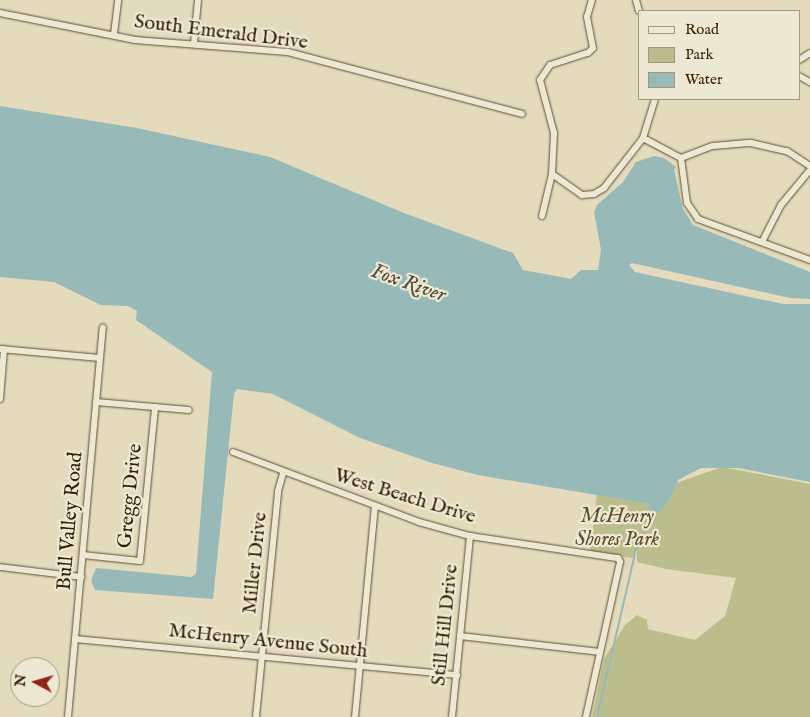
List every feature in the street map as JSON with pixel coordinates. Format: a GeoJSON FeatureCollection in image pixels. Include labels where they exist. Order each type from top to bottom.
{"type":"FeatureCollection","features":[{"type":"Feature","properties":{"kind":"street"},"geometry":{"type":"LineString","coordinates":[[114,34],[118,0]]}},
{"type":"Feature","properties":{"kind":"street"},"geometry":{"type":"LineString","coordinates":[[194,44],[198,0]]}},
{"type":"Feature","properties":{"kind":"street"},"geometry":{"type":"LineString","coordinates":[[542,216],[552,174],[554,133],[540,80],[550,65],[588,54],[593,48],[587,17],[592,0]]}},
{"type":"Feature","properties":{"kind":"street","name":"South Emerald Drive"},"geometry":{"type":"LineString","coordinates":[[0,13],[114,34],[135,40],[288,52],[376,77],[403,81],[460,100],[513,110],[522,114]]}},
{"type":"Feature","properties":{"kind":"street"},"geometry":{"type":"LineString","coordinates":[[552,174],[582,195],[594,194],[604,188],[643,138],[655,100]]}},
{"type":"Feature","properties":{"kind":"street"},"geometry":{"type":"LineString","coordinates":[[643,138],[681,158],[713,146],[751,144],[787,151],[810,168],[781,205],[762,242]]}},
{"type":"Feature","properties":{"kind":"street"},"geometry":{"type":"LineString","coordinates":[[681,158],[687,203],[692,212],[712,225],[810,260]]}},
{"type":"Feature","properties":{"kind":"street","name":"Bull Valley Road"},"geometry":{"type":"LineString","coordinates":[[68,717],[84,555],[102,328]]}},
{"type":"Feature","properties":{"kind":"street"},"geometry":{"type":"LineString","coordinates":[[0,399],[2,349],[100,358]]}},
{"type":"Feature","properties":{"kind":"street"},"geometry":{"type":"LineString","coordinates":[[96,402],[189,410]]}},
{"type":"Feature","properties":{"kind":"street","name":"Gregg Drive"},"geometry":{"type":"LineString","coordinates":[[84,555],[140,561],[155,407]]}},
{"type":"Feature","properties":{"kind":"street","name":"West Beach Drive"},"geometry":{"type":"LineString","coordinates":[[233,452],[283,473],[375,507],[470,536],[618,558],[620,562],[586,717]]}},
{"type":"Feature","properties":{"kind":"street","name":"Miller Drive"},"geometry":{"type":"LineString","coordinates":[[256,717],[278,491],[283,473]]}},
{"type":"Feature","properties":{"kind":"street"},"geometry":{"type":"LineString","coordinates":[[355,717],[375,507]]}},
{"type":"Feature","properties":{"kind":"street","name":"Still Hill Drive"},"geometry":{"type":"LineString","coordinates":[[452,717],[470,536]]}},
{"type":"Feature","properties":{"kind":"street"},"geometry":{"type":"LineString","coordinates":[[0,567],[81,577]]}},
{"type":"Feature","properties":{"kind":"street"},"geometry":{"type":"LineString","coordinates":[[460,636],[600,652]]}},
{"type":"Feature","properties":{"kind":"street","name":"McHenry Avenue South"},"geometry":{"type":"LineString","coordinates":[[75,639],[457,675]]}},
{"type":"Feature","properties":{"kind":"green space","name":"McHenry Shores Park"},"geometry":{"type":"Polygon","coordinates":[[[722,467],[810,484],[810,717],[592,717],[604,659],[625,625],[637,615],[647,620],[648,629],[695,640],[725,616],[736,578],[666,569],[637,562],[637,547],[633,558],[590,552],[597,494],[650,504],[648,515],[654,516],[670,500],[676,483],[722,467]]]}},
{"type":"Feature","properties":{"kind":"water","name":"Fox River"},"geometry":{"type":"Polygon","coordinates":[[[0,106],[137,128],[270,157],[404,213],[513,253],[523,270],[571,279],[581,270],[598,270],[601,250],[594,212],[597,205],[623,182],[636,162],[654,156],[664,158],[676,167],[674,170],[683,209],[693,225],[810,272],[810,299],[790,298],[632,263],[629,265],[635,272],[783,304],[810,304],[810,482],[738,468],[701,468],[678,480],[670,500],[655,516],[648,514],[649,504],[478,475],[432,463],[360,438],[273,394],[237,389],[234,394],[213,599],[95,590],[91,581],[96,568],[191,577],[196,574],[212,372],[136,320],[137,311],[128,306],[101,305],[54,282],[0,277],[0,106]]]}},
{"type":"Feature","properties":{"kind":"waterway"},"geometry":{"type":"LineString","coordinates":[[597,717],[636,550],[651,514]]}}]}
